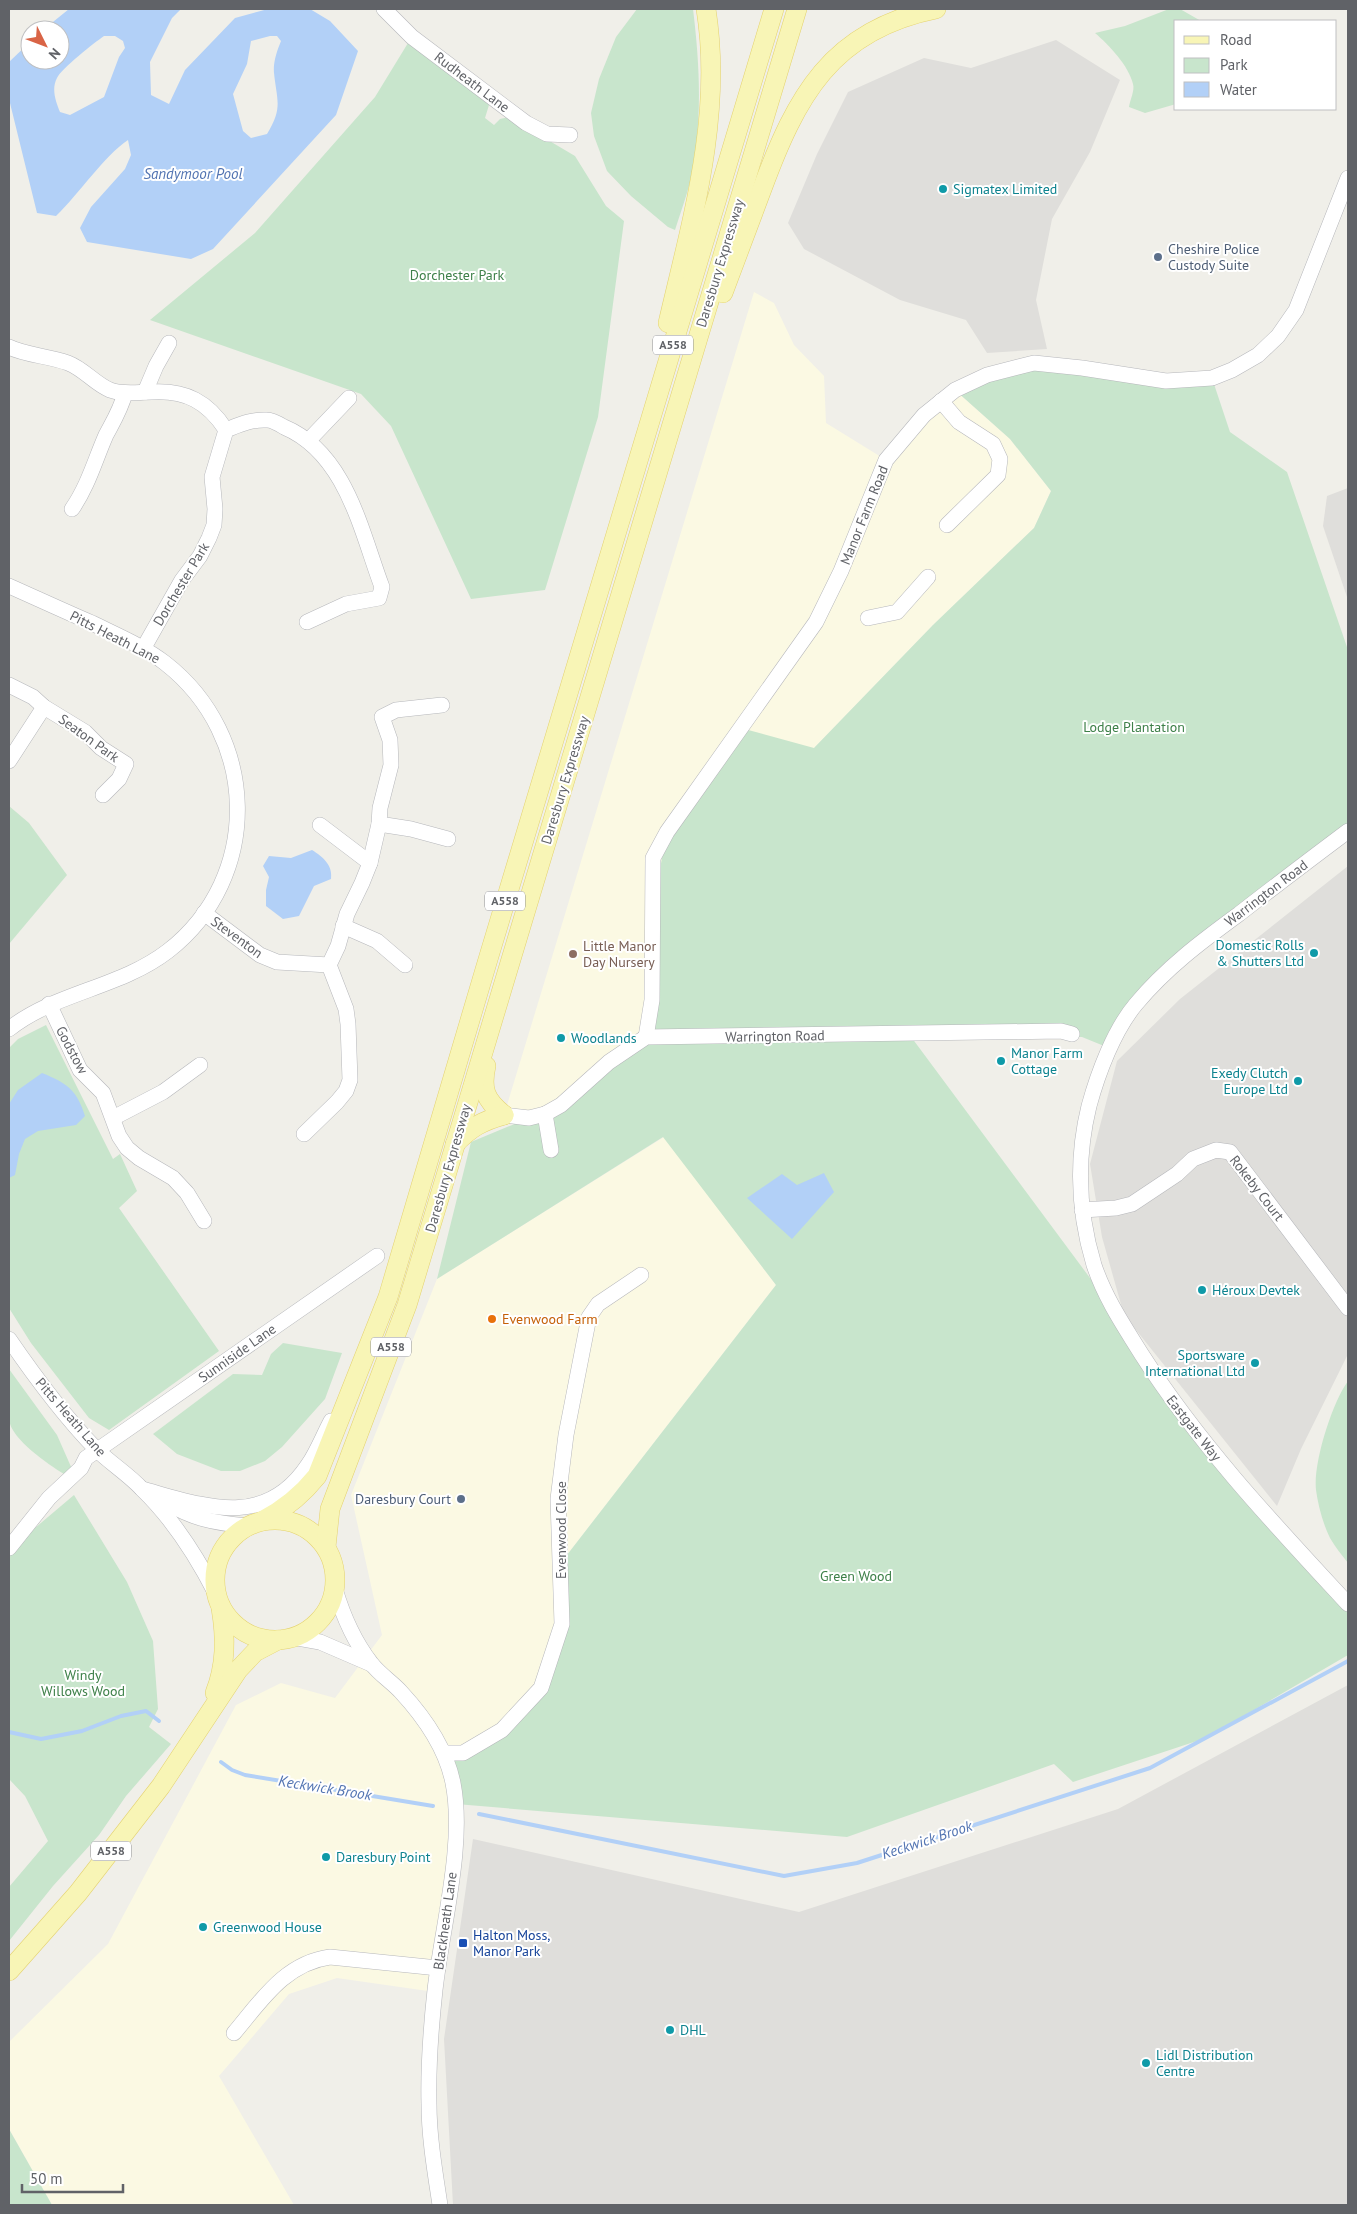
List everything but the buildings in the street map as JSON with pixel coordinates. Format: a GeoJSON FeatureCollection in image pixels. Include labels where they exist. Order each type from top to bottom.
{"type":"FeatureCollection","features":[{"type":"Feature","properties":{"kind":"main road"},"geometry":{"type":"LineString","coordinates":[[625,504],[699,189],[711,94],[710,32],[706,9]]}},
{"type":"Feature","properties":{"kind":"main road","name":"Daresbury Expressway"},"geometry":{"type":"LineString","coordinates":[[255,1523],[284,1509],[303,1494],[317,1476],[388,1297],[774,9]]}},
{"type":"Feature","properties":{"kind":"main road","name":"Daresbury Expressway"},"geometry":{"type":"LineString","coordinates":[[326,1547],[330,1509],[408,1305],[454,1145],[797,9]]}},
{"type":"Feature","properties":{"kind":"main road"},"geometry":{"type":"LineString","coordinates":[[672,422],[706,338],[781,138],[802,99],[820,74],[839,55],[866,35],[892,21],[936,9]]}},
{"type":"Feature","properties":{"kind":"main road"},"geometry":{"type":"LineString","coordinates":[[504,979],[483,1087],[494,1107],[504,1115]]}},
{"type":"Feature","properties":{"kind":"main road"},"geometry":{"type":"LineString","coordinates":[[454,1145],[468,1130],[482,1121],[504,1115]]}},
{"type":"Feature","properties":{"kind":"main road","name":"A558"},"geometry":{"type":"LineString","coordinates":[[9,1972],[78,1893],[161,1786],[204,1723],[238,1670],[255,1652],[308,1630],[320,1619],[330,1605],[335,1589],[335,1574],[332,1560],[326,1547],[314,1534],[298,1524],[280,1520],[255,1523],[232,1538],[220,1554],[215,1574],[226,1636],[222,1673],[204,1723]]}},
{"type":"Feature","properties":{"kind":"main road"},"geometry":{"type":"LineString","coordinates":[[219,1600],[231,1621],[245,1632],[261,1638],[285,1639]]}},
{"type":"Feature","properties":{"kind":"street","name":"Rudheath Lane"},"geometry":{"type":"LineString","coordinates":[[384,9],[412,37],[526,123],[547,134],[570,135]]}},
{"type":"Feature","properties":{"kind":"street","name":"Manor Farm Road"},"geometry":{"type":"LineString","coordinates":[[646,1037],[652,1000],[653,858],[667,832],[816,622],[841,571],[886,460],[924,414],[955,390],[987,375],[1034,363],[1082,368],[1166,381],[1212,378],[1232,370],[1258,355],[1278,336],[1296,310],[1348,178]]}},
{"type":"Feature","properties":{"kind":"street"},"geometry":{"type":"LineString","coordinates":[[145,392],[156,366],[170,343]]}},
{"type":"Feature","properties":{"kind":"street"},"geometry":{"type":"LineString","coordinates":[[9,347],[67,362],[81,368],[109,390],[125,393],[165,392],[201,402],[217,415],[226,430],[248,422],[268,420],[291,430],[308,441],[331,466],[344,486],[357,513],[364,539],[382,587],[378,598],[346,604],[307,622]]}},
{"type":"Feature","properties":{"kind":"street"},"geometry":{"type":"LineString","coordinates":[[72,508],[81,496],[107,435],[121,410],[125,393]]}},
{"type":"Feature","properties":{"kind":"street"},"geometry":{"type":"LineString","coordinates":[[308,441],[348,398]]}},
{"type":"Feature","properties":{"kind":"street"},"geometry":{"type":"LineString","coordinates":[[941,400],[959,422],[993,444],[1000,459],[998,475],[947,525]]}},
{"type":"Feature","properties":{"kind":"street","name":"Dorchester Park"},"geometry":{"type":"LineString","coordinates":[[143,649],[182,580],[200,556],[214,526],[215,509],[212,477],[226,430]]}},
{"type":"Feature","properties":{"kind":"street"},"geometry":{"type":"LineString","coordinates":[[868,618],[897,612],[928,577]]}},
{"type":"Feature","properties":{"kind":"street","name":"Pitts Heath Lane"},"geometry":{"type":"LineString","coordinates":[[9,587],[143,649],[181,676],[203,701],[220,729],[235,778],[238,806],[237,836],[227,869],[217,892],[194,926],[168,951],[140,969],[49,1004],[23,1018],[9,1029]]}},
{"type":"Feature","properties":{"kind":"street","name":"Seaton Park"},"geometry":{"type":"LineString","coordinates":[[9,686],[33,697],[44,707],[85,732],[101,748],[126,764],[119,779],[103,795]]}},
{"type":"Feature","properties":{"kind":"street"},"geometry":{"type":"LineString","coordinates":[[304,1134],[338,1102],[346,1091],[350,1080],[346,1009],[329,965],[338,946],[342,926],[370,863],[379,824],[380,808],[391,765],[390,740],[382,717],[396,710],[442,705]]}},
{"type":"Feature","properties":{"kind":"street","name":"Seaton Park"},"geometry":{"type":"LineString","coordinates":[[9,761],[44,707]]}},
{"type":"Feature","properties":{"kind":"street"},"geometry":{"type":"LineString","coordinates":[[379,824],[412,829],[448,839]]}},
{"type":"Feature","properties":{"kind":"street"},"geometry":{"type":"LineString","coordinates":[[320,825],[370,863]]}},
{"type":"Feature","properties":{"kind":"street","name":"Warrington Road"},"geometry":{"type":"LineString","coordinates":[[1110,1048],[1134,1005],[1179,959],[1348,831]]}},
{"type":"Feature","properties":{"kind":"street","name":"Steventon"},"geometry":{"type":"LineString","coordinates":[[204,913],[269,960],[286,963],[329,965]]}},
{"type":"Feature","properties":{"kind":"street"},"geometry":{"type":"LineString","coordinates":[[342,926],[378,941],[405,965]]}},
{"type":"Feature","properties":{"kind":"street","name":"Godstow"},"geometry":{"type":"LineString","coordinates":[[49,1004],[80,1070],[102,1093],[119,1136],[139,1158],[173,1178],[187,1194],[204,1221]]}},
{"type":"Feature","properties":{"kind":"street","name":"Warrington Road"},"geometry":{"type":"LineString","coordinates":[[646,1037],[1061,1031],[1072,1034]]}},
{"type":"Feature","properties":{"kind":"street"},"geometry":{"type":"LineString","coordinates":[[504,1115],[529,1118],[545,1114],[561,1104],[609,1062],[646,1037]]}},
{"type":"Feature","properties":{"kind":"street","name":"Eastgate Way"},"geometry":{"type":"LineString","coordinates":[[1110,1048],[1096,1081],[1083,1132],[1080,1178],[1082,1210],[1094,1265],[1113,1309],[1164,1389],[1248,1496],[1348,1604]]}},
{"type":"Feature","properties":{"kind":"street"},"geometry":{"type":"LineString","coordinates":[[113,1118],[163,1092],[200,1064]]}},
{"type":"Feature","properties":{"kind":"street"},"geometry":{"type":"LineString","coordinates":[[545,1114],[550,1150]]}},
{"type":"Feature","properties":{"kind":"street","name":"Rokeby Court"},"geometry":{"type":"LineString","coordinates":[[1082,1210],[1116,1208],[1132,1204],[1177,1174],[1193,1159],[1216,1150],[1230,1152],[1348,1308]]}},
{"type":"Feature","properties":{"kind":"street","name":"Sunniside Lane"},"geometry":{"type":"LineString","coordinates":[[9,1548],[49,1498],[81,1468],[86,1458],[97,1449],[377,1256]]}},
{"type":"Feature","properties":{"kind":"street","name":"Evenwood Close"},"geometry":{"type":"LineString","coordinates":[[444,1753],[463,1753],[502,1730],[541,1688],[562,1624],[558,1499],[566,1435],[589,1317],[598,1304],[641,1275]]}},
{"type":"Feature","properties":{"kind":"street","name":"Pitts Heath Lane"},"geometry":{"type":"LineString","coordinates":[[9,1339],[56,1404],[97,1449],[142,1489],[180,1532],[202,1566],[219,1600]]}},
{"type":"Feature","properties":{"kind":"street"},"geometry":{"type":"LineString","coordinates":[[142,1489],[197,1504],[225,1509],[249,1508],[268,1502],[294,1482],[308,1465],[367,1354]]}},
{"type":"Feature","properties":{"kind":"street","name":"Pitts Heath Lane"},"geometry":{"type":"LineString","coordinates":[[142,1489],[185,1513],[215,1524],[255,1523]]}},
{"type":"Feature","properties":{"kind":"street","name":"Blackheath Lane"},"geometry":{"type":"LineString","coordinates":[[335,1589],[346,1624],[372,1664],[401,1692],[436,1738],[444,1753],[453,1782],[456,1804],[456,1844],[438,1968],[429,2105],[440,2205]]}},
{"type":"Feature","properties":{"kind":"street","name":"Blackheath Lane"},"geometry":{"type":"LineString","coordinates":[[285,1639],[320,1642],[372,1664]]}},
{"type":"Feature","properties":{"kind":"street"},"geometry":{"type":"LineString","coordinates":[[234,2033],[273,1986],[295,1969],[313,1959],[330,1957],[438,1968]]}},
{"type":"Feature","properties":{"kind":"shaded area"},"geometry":{"type":"Polygon","coordinates":[[[1056,40],[1120,80],[1090,152],[1052,219],[1036,300],[1047,349],[987,353],[966,320],[900,300],[804,249],[788,223],[817,154],[848,92],[924,58],[971,68],[1056,40]]]}},
{"type":"Feature","properties":{"kind":"shaded area"},"geometry":{"type":"Polygon","coordinates":[[[754,292],[774,303],[794,345],[824,376],[826,423],[886,460],[955,390],[1010,439],[1051,491],[1034,528],[933,625],[814,748],[646,1037],[561,1105],[504,1115],[754,292]]]}},
{"type":"Feature","properties":{"kind":"shaded area"},"geometry":{"type":"Polygon","coordinates":[[[1348,488],[1348,600],[1323,526],[1327,496],[1348,488]]]}},
{"type":"Feature","properties":{"kind":"shaded area"},"geometry":{"type":"Polygon","coordinates":[[[1348,866],[1348,1354],[1301,1449],[1277,1506],[1124,1315],[1102,1237],[1090,1164],[1117,1061],[1180,999],[1348,866]]]}},
{"type":"Feature","properties":{"kind":"shaded area"},"geometry":{"type":"Polygon","coordinates":[[[664,1137],[776,1285],[560,1564],[562,1624],[541,1688],[456,1804],[435,1992],[337,1978],[289,1994],[219,2076],[294,2205],[52,2205],[9,2129],[9,2042],[108,1944],[236,1705],[281,1683],[335,1698],[382,1635],[351,1495],[437,1279],[664,1137]]]}},
{"type":"Feature","properties":{"kind":"shaded area"},"geometry":{"type":"Polygon","coordinates":[[[1348,1685],[1348,2205],[453,2205],[444,2039],[473,1839],[799,1912],[1118,1809],[1348,1685]]]}},
{"type":"Feature","properties":{"kind":"green space"},"geometry":{"type":"Polygon","coordinates":[[[637,9],[693,9],[699,74],[699,117],[690,182],[675,230],[668,227],[631,196],[607,171],[594,136],[591,113],[599,79],[616,37],[637,9]]]}},
{"type":"Feature","properties":{"kind":"green space"},"geometry":{"type":"Polygon","coordinates":[[[1169,9],[1180,9],[1199,20],[1174,20],[1174,105],[1145,113],[1129,107],[1133,89],[1131,77],[1118,56],[1095,33],[1125,26],[1169,9]]]}},
{"type":"Feature","properties":{"kind":"green space","name":"Dorchester Park"},"geometry":{"type":"Polygon","coordinates":[[[408,43],[485,99],[489,105],[485,118],[494,125],[500,119],[509,117],[575,156],[606,206],[624,221],[598,417],[545,590],[471,599],[391,426],[361,394],[150,320],[255,233],[375,97],[408,43]]]}},
{"type":"Feature","properties":{"kind":"green space"},"geometry":{"type":"Polygon","coordinates":[[[1034,363],[1212,378],[1230,432],[1287,472],[1348,650],[1348,831],[1179,959],[1109,1048],[1082,1037],[906,1030],[1113,1309],[1164,1389],[1348,1604],[1348,1655],[1206,1738],[1073,1782],[1054,1764],[847,1837],[456,1804],[444,1753],[463,1753],[541,1688],[562,1624],[560,1564],[776,1285],[663,1137],[437,1279],[471,1142],[529,1118],[545,1114],[646,1037],[652,910],[667,832],[741,728],[814,748],[933,625],[1034,528],[1051,491],[1010,439],[955,390],[1034,363]]]}},
{"type":"Feature","properties":{"kind":"green space"},"geometry":{"type":"Polygon","coordinates":[[[9,806],[29,823],[67,875],[9,944],[9,806]]]}},
{"type":"Feature","properties":{"kind":"green space"},"geometry":{"type":"Polygon","coordinates":[[[46,1025],[113,1159],[120,1154],[137,1191],[119,1208],[219,1351],[109,1430],[89,1418],[31,1343],[9,1308],[9,1048],[18,1039],[46,1025]]]}},
{"type":"Feature","properties":{"kind":"green space"},"geometry":{"type":"Polygon","coordinates":[[[283,1343],[342,1353],[325,1399],[282,1447],[265,1461],[240,1471],[221,1471],[177,1454],[153,1434],[233,1374],[262,1375],[271,1354],[283,1343]]]}},
{"type":"Feature","properties":{"kind":"green space"},"geometry":{"type":"Polygon","coordinates":[[[9,1369],[57,1435],[72,1469],[64,1474],[32,1451],[12,1428],[8,1408],[9,1369]]]}},
{"type":"Feature","properties":{"kind":"green space"},"geometry":{"type":"Polygon","coordinates":[[[1348,1381],[1348,1563],[1332,1541],[1325,1527],[1318,1502],[1316,1478],[1317,1465],[1330,1418],[1348,1381]]]}},
{"type":"Feature","properties":{"kind":"green space","name":"Windy Willows Wood"},"geometry":{"type":"Polygon","coordinates":[[[74,1495],[127,1582],[153,1641],[158,1709],[149,1727],[171,1744],[126,1796],[99,1835],[53,1886],[9,1941],[9,1887],[48,1841],[25,1796],[9,1779],[9,1550],[74,1495]]]}},
{"type":"Feature","properties":{"kind":"green space"},"geometry":{"type":"Polygon","coordinates":[[[9,2129],[52,2205],[9,2205],[9,2129]]]}},
{"type":"Feature","properties":{"kind":"water","name":"Sandymoor Pool"},"geometry":{"type":"Polygon","coordinates":[[[69,9],[181,9],[172,18],[150,62],[151,95],[169,104],[185,70],[235,18],[268,9],[310,9],[330,21],[358,51],[336,115],[213,249],[191,259],[87,242],[80,228],[91,207],[125,169],[131,155],[128,140],[101,165],[56,216],[37,213],[9,99],[9,62],[20,52],[20,70],[64,70],[55,82],[54,91],[60,112],[70,115],[104,97],[119,57],[125,48],[123,41],[115,36],[104,36],[70,63],[70,20],[55,20],[69,9]],[[277,36],[251,41],[247,64],[233,94],[243,131],[251,138],[267,134],[277,111],[274,69],[281,41],[277,36]]]}},
{"type":"Feature","properties":{"kind":"water"},"geometry":{"type":"Polygon","coordinates":[[[312,850],[329,866],[331,879],[314,886],[299,916],[283,919],[266,906],[266,890],[269,877],[263,866],[269,856],[291,858],[312,850]]]}},
{"type":"Feature","properties":{"kind":"water"},"geometry":{"type":"Polygon","coordinates":[[[42,1073],[70,1088],[82,1107],[85,1116],[76,1125],[38,1131],[25,1139],[19,1154],[15,1175],[9,1178],[9,1104],[18,1090],[42,1073]]]}},
{"type":"Feature","properties":{"kind":"water"},"geometry":{"type":"Polygon","coordinates":[[[824,1173],[834,1192],[792,1239],[747,1198],[782,1174],[797,1185],[824,1173]]]}},
{"type":"Feature","properties":{"kind":"waterway","name":"Keckwick Brook"},"geometry":{"type":"LineString","coordinates":[[479,1814],[784,1876],[857,1863],[1150,1768],[1348,1661]]}},
{"type":"Feature","properties":{"kind":"waterway","name":"Keckwick Brook"},"geometry":{"type":"LineString","coordinates":[[9,1732],[41,1739],[82,1731],[121,1716],[146,1711],[159,1721]]}},
{"type":"Feature","properties":{"kind":"waterway","name":"Keckwick Brook"},"geometry":{"type":"LineString","coordinates":[[221,1762],[232,1770],[245,1775],[433,1806]]}},
{"type":"Feature","properties":{"kind":"place","name":"Sigmatex Limited"},"geometry":{"type":"Point","coordinates":[943,189]}},
{"type":"Feature","properties":{"kind":"place","name":"Cheshire Police Custody Suite"},"geometry":{"type":"Point","coordinates":[1158,257]}},
{"type":"Feature","properties":{"kind":"place","name":"Domestic Rolls & Shutters Ltd"},"geometry":{"type":"Point","coordinates":[1314,953]}},
{"type":"Feature","properties":{"kind":"place","name":"Little Manor Day Nursery"},"geometry":{"type":"Point","coordinates":[573,954]}},
{"type":"Feature","properties":{"kind":"place","name":"Woodlands"},"geometry":{"type":"Point","coordinates":[561,1038]}},
{"type":"Feature","properties":{"kind":"place","name":"Manor Farm Cottage"},"geometry":{"type":"Point","coordinates":[1001,1061]}},
{"type":"Feature","properties":{"kind":"place","name":"Exedy Clutch Europe Ltd"},"geometry":{"type":"Point","coordinates":[1298,1081]}},
{"type":"Feature","properties":{"kind":"place","name":"Héroux Devtek"},"geometry":{"type":"Point","coordinates":[1202,1290]}},
{"type":"Feature","properties":{"kind":"place","name":"Evenwood Farm"},"geometry":{"type":"Point","coordinates":[492,1319]}},
{"type":"Feature","properties":{"kind":"place","name":"Sportsware International Ltd"},"geometry":{"type":"Point","coordinates":[1255,1363]}},
{"type":"Feature","properties":{"kind":"place","name":"Daresbury Court"},"geometry":{"type":"Point","coordinates":[461,1499]}},
{"type":"Feature","properties":{"kind":"place","name":"Daresbury Point"},"geometry":{"type":"Point","coordinates":[326,1857]}},
{"type":"Feature","properties":{"kind":"place","name":"Greenwood House"},"geometry":{"type":"Point","coordinates":[203,1927]}},
{"type":"Feature","properties":{"kind":"place","name":"Halton Moss, Manor Park"},"geometry":{"type":"Point","coordinates":[463,1943]}},
{"type":"Feature","properties":{"kind":"place","name":"DHL"},"geometry":{"type":"Point","coordinates":[670,2030]}},
{"type":"Feature","properties":{"kind":"place","name":"Lidl Distribution Centre"},"geometry":{"type":"Point","coordinates":[1146,2063]}},
{"type":"Feature","properties":{"kind":"park label","name":"Lodge Plantation"},"geometry":{"type":"Point","coordinates":[1134,727]}},
{"type":"Feature","properties":{"kind":"park label","name":"Green Wood"},"geometry":{"type":"Point","coordinates":[856,1576]}}]}
